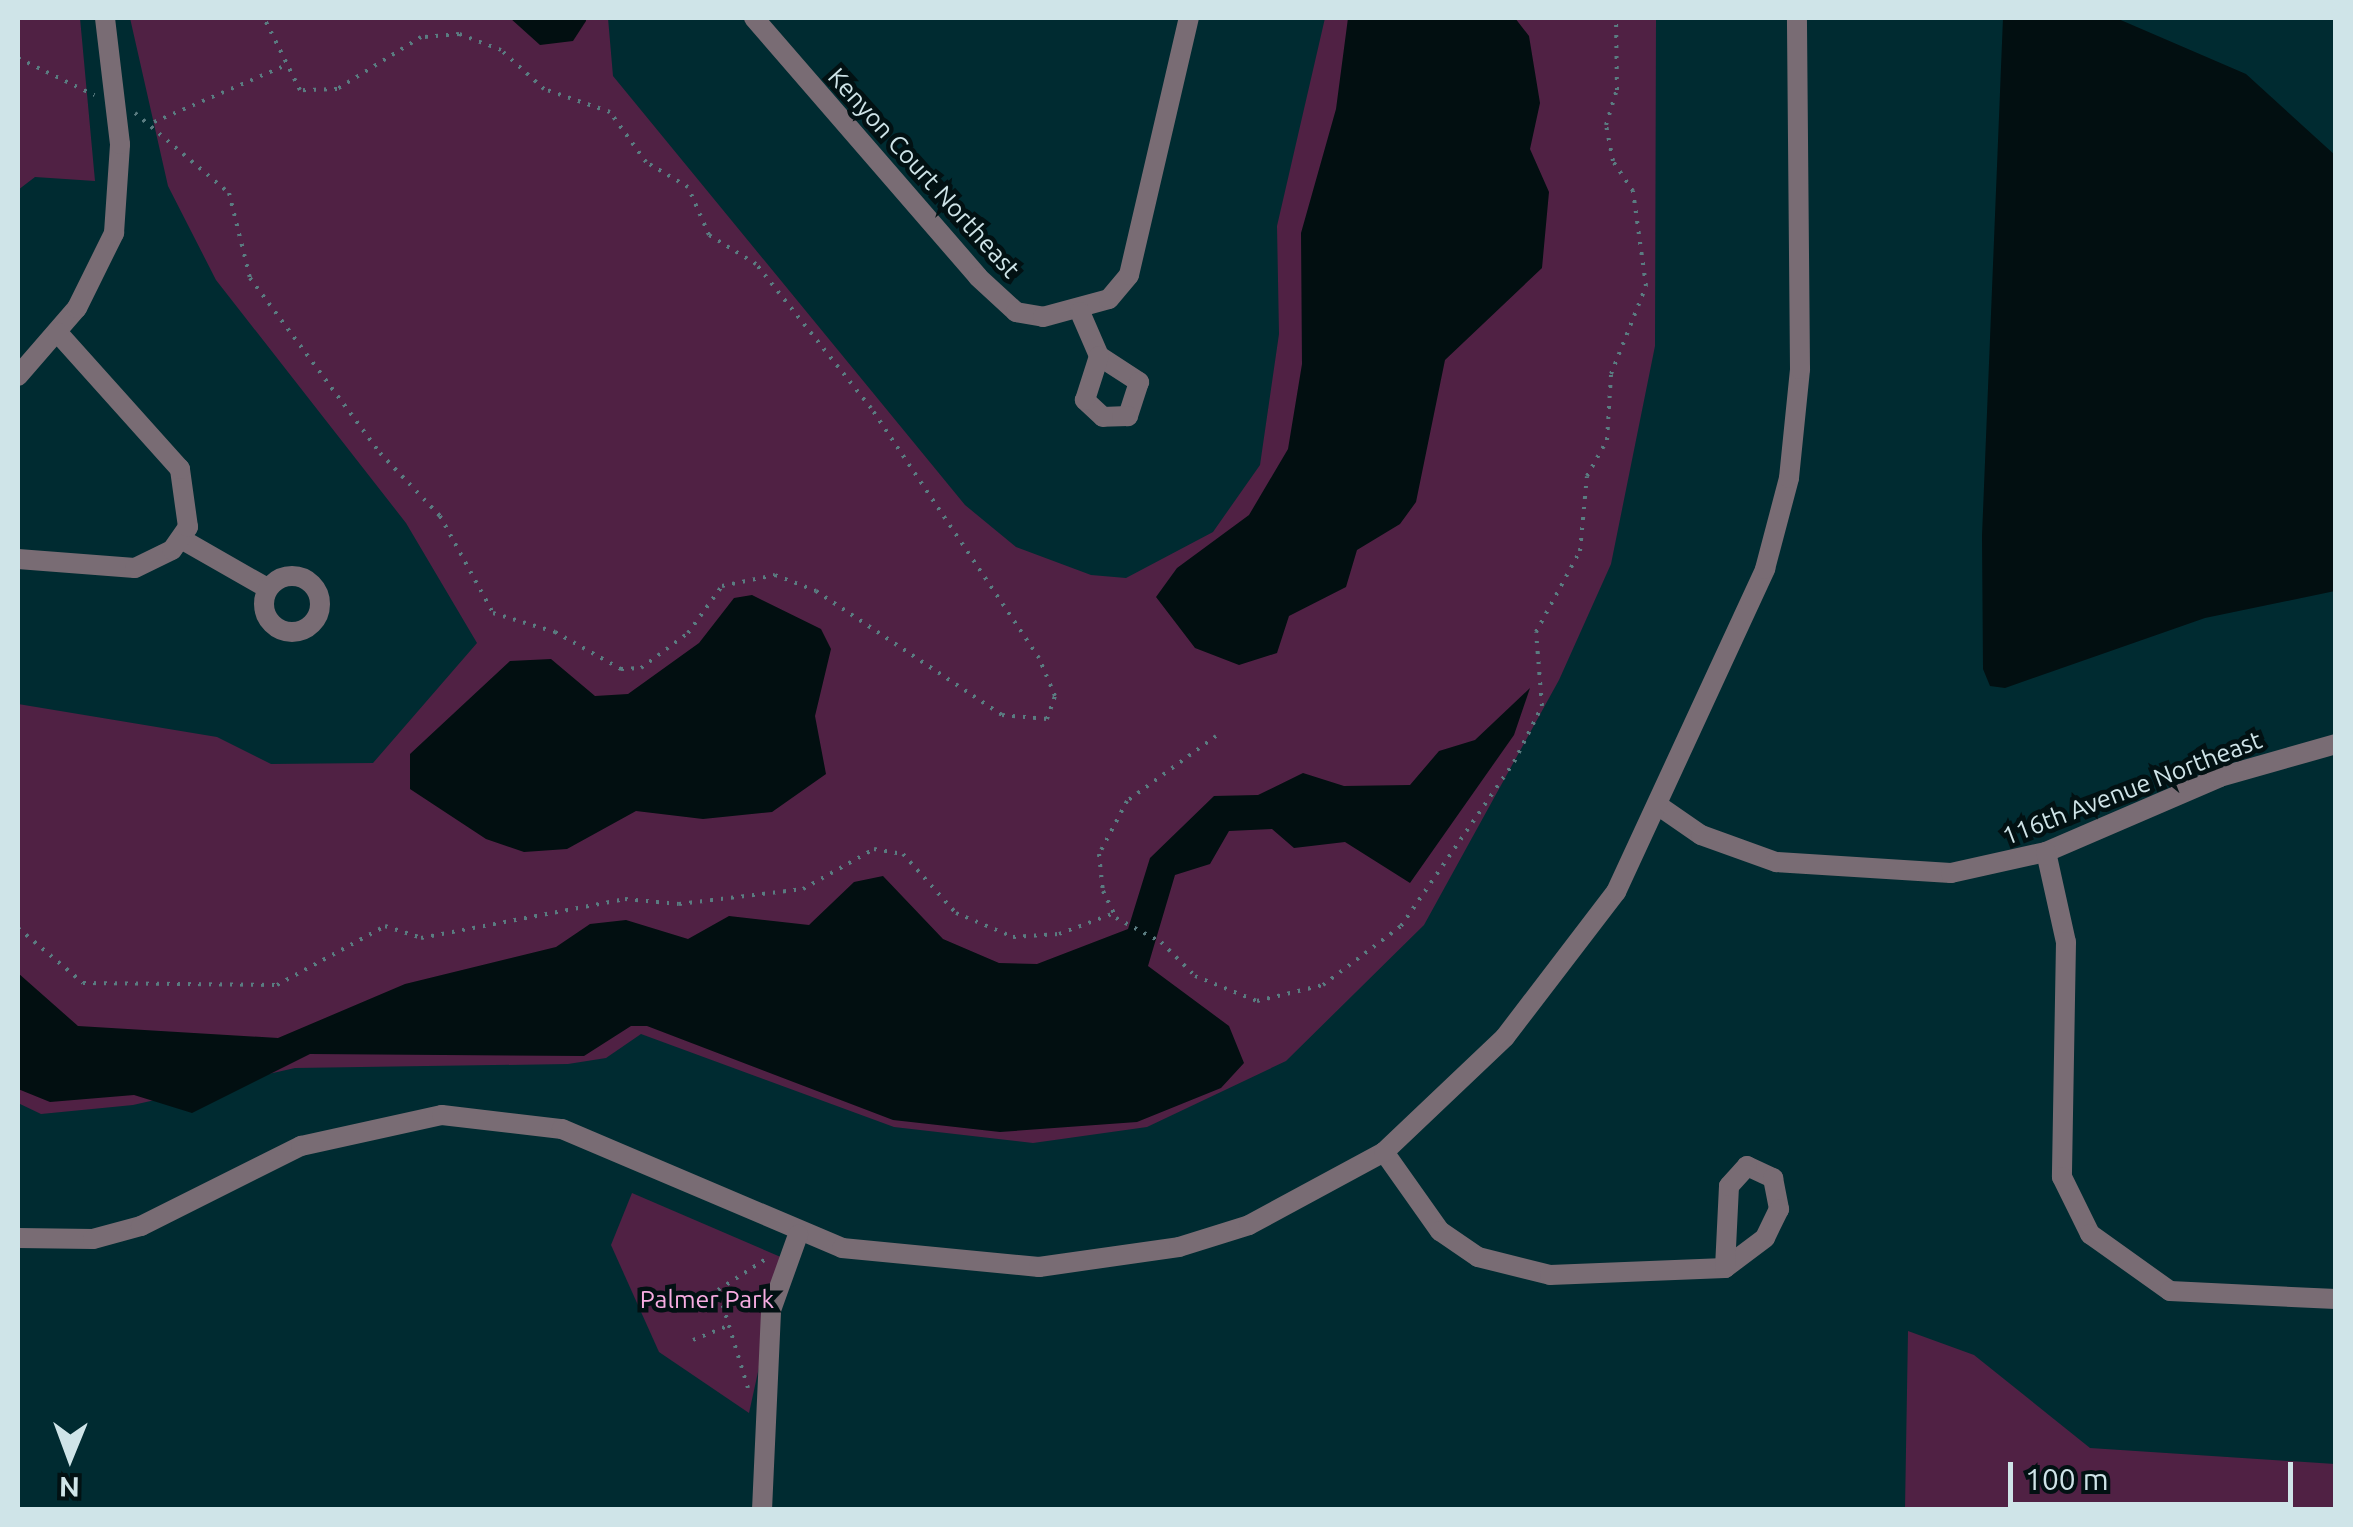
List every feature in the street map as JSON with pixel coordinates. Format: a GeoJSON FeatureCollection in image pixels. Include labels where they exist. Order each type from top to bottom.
{"type":"FeatureCollection","features":[{"type":"Feature","properties":{"kind":"street"},"geometry":{"type":"LineString","coordinates":[[18,376],[58,333],[114,232],[115,103],[105,18]]}},
{"type":"Feature","properties":{"kind":"street","name":"Kenyon Court Northeast"},"geometry":{"type":"LineString","coordinates":[[754,18],[1016,312],[1080,312]]}},
{"type":"Feature","properties":{"kind":"street"},"geometry":{"type":"LineString","coordinates":[[1099,356],[1080,312],[1109,298],[1142,242],[1189,18]]}},
{"type":"Feature","properties":{"kind":"street"},"geometry":{"type":"LineString","coordinates":[[18,1238],[93,1239],[141,1226],[301,1146],[442,1115],[562,1129],[798,1235],[947,1261],[1039,1267],[1108,1258],[1249,1225],[1384,1152],[1505,1037],[1616,892],[1659,806],[1765,569],[1789,478],[1803,294],[1796,18]]}},
{"type":"Feature","properties":{"kind":"street"},"geometry":{"type":"LineString","coordinates":[[18,559],[135,568],[183,540],[191,502],[180,468],[58,333]]}},
{"type":"Feature","properties":{"kind":"street"},"geometry":{"type":"LineString","coordinates":[[183,540],[267,588]]}},
{"type":"Feature","properties":{"kind":"street","name":"116th Avenue Northeast"},"geometry":{"type":"LineString","coordinates":[[1659,806],[1701,834],[1800,864],[1952,873],[2046,852],[2220,778],[2336,744]]}},
{"type":"Feature","properties":{"kind":"street"},"geometry":{"type":"LineString","coordinates":[[2046,852],[2066,942],[2062,1177],[2090,1234],[2140,1278],[2199,1296],[2336,1299]]}},
{"type":"Feature","properties":{"kind":"street"},"geometry":{"type":"LineString","coordinates":[[1384,1152],[1440,1230],[1478,1257],[1550,1276],[1725,1268],[1774,1224],[1779,1209],[1765,1171],[1747,1166],[1728,1186],[1725,1268]]}},
{"type":"Feature","properties":{"kind":"street"},"geometry":{"type":"LineString","coordinates":[[762,1510],[771,1310],[798,1235]]}},
{"type":"Feature","properties":{"kind":"path"},"geometry":{"type":"LineString","coordinates":[[18,58],[152,123],[229,193],[250,278],[380,453],[440,516],[493,613],[555,632],[621,669],[640,668],[688,633],[722,586],[775,575],[816,591],[1002,716],[1047,719],[1056,696],[1040,658],[871,408],[756,264],[709,235],[688,186],[646,162],[610,112],[544,89],[501,50],[460,34],[421,38],[322,92],[300,90],[282,66],[264,18]]}},
{"type":"Feature","properties":{"kind":"path"},"geometry":{"type":"LineString","coordinates":[[1216,736],[1143,785],[1106,835],[1099,854],[1112,914],[1154,937],[1196,976],[1235,996],[1278,1000],[1322,985],[1424,900],[1530,732],[1542,706],[1536,632],[1580,550],[1587,476],[1607,440],[1611,374],[1646,286],[1634,191],[1613,161],[1606,125],[1617,90],[1616,18]]}},
{"type":"Feature","properties":{"kind":"path"},"geometry":{"type":"LineString","coordinates":[[152,123],[282,66]]}},
{"type":"Feature","properties":{"kind":"path"},"geometry":{"type":"LineString","coordinates":[[18,928],[83,982],[277,985],[385,926],[421,938],[626,899],[679,904],[803,889],[874,849],[902,854],[956,913],[1013,937],[1059,934],[1112,914]]}},
{"type":"Feature","properties":{"kind":"path"},"geometry":{"type":"LineString","coordinates":[[764,1400],[740,1384],[718,1290],[775,1251],[790,1256]]}},
{"type":"Feature","properties":{"kind":"path"},"geometry":{"type":"LineString","coordinates":[[693,1340],[726,1328]]}},
{"type":"Feature","properties":{"kind":"green space"},"geometry":{"type":"Polygon","coordinates":[[[18,18],[80,18],[95,181],[35,177],[18,190],[18,18]]]}},
{"type":"Feature","properties":{"kind":"green space"},"geometry":{"type":"Polygon","coordinates":[[[130,18],[608,18],[613,76],[965,505],[1016,547],[1091,575],[1126,578],[1213,532],[1260,465],[1279,334],[1277,226],[1325,18],[1656,18],[1655,346],[1611,564],[1559,680],[1424,925],[1286,1061],[1147,1127],[1033,1143],[894,1127],[641,1034],[606,1058],[568,1064],[295,1068],[133,1105],[41,1114],[18,1103],[18,704],[217,737],[271,764],[373,763],[477,643],[406,523],[216,280],[168,186],[130,18]]]}},
{"type":"Feature","properties":{"kind":"green space","name":"Palmer Park"},"geometry":{"type":"Polygon","coordinates":[[[632,1193],[783,1258],[749,1413],[659,1352],[611,1245],[632,1193]]]}},
{"type":"Feature","properties":{"kind":"green space"},"geometry":{"type":"Polygon","coordinates":[[[1908,1331],[1974,1355],[2090,1448],[2335,1464],[2335,1509],[1905,1509],[1908,1331]]]}},
{"type":"Feature","properties":{"kind":"shaded area"},"geometry":{"type":"Polygon","coordinates":[[[510,18],[586,21],[573,41],[540,45],[510,18]]]}},
{"type":"Feature","properties":{"kind":"shaded area"},"geometry":{"type":"Polygon","coordinates":[[[1348,18],[1515,18],[1529,36],[1540,103],[1530,149],[1549,192],[1542,268],[1445,360],[1416,502],[1400,524],[1357,550],[1346,587],[1289,616],[1277,653],[1239,665],[1195,648],[1156,597],[1177,568],[1249,515],[1288,449],[1302,364],[1301,233],[1336,109],[1348,18]]]}},
{"type":"Feature","properties":{"kind":"shaded area"},"geometry":{"type":"Polygon","coordinates":[[[2003,18],[2116,18],[2246,74],[2336,156],[2335,591],[2205,618],[2005,688],[1990,686],[1983,669],[1982,536],[2003,18]]]}},
{"type":"Feature","properties":{"kind":"shaded area"},"geometry":{"type":"Polygon","coordinates":[[[752,595],[821,629],[831,649],[815,716],[826,774],[772,812],[703,819],[636,811],[567,849],[524,852],[486,839],[410,789],[410,754],[510,661],[551,659],[595,696],[628,694],[699,643],[734,598],[752,595]]]}},
{"type":"Feature","properties":{"kind":"shaded area"},"geometry":{"type":"Polygon","coordinates":[[[1530,688],[1514,735],[1410,883],[1345,842],[1294,848],[1272,829],[1229,831],[1210,864],[1175,875],[1148,966],[1229,1026],[1244,1063],[1221,1088],[1137,1122],[1000,1132],[893,1120],[647,1026],[631,1026],[584,1056],[310,1054],[192,1113],[134,1095],[50,1102],[18,1089],[18,973],[78,1026],[278,1038],[405,984],[556,947],[590,924],[626,920],[688,939],[729,916],[809,925],[854,882],[883,876],[943,939],[999,963],[1037,964],[1128,929],[1150,858],[1214,796],[1258,795],[1303,773],[1344,786],[1410,785],[1439,751],[1475,740],[1530,688]]]}}]}
